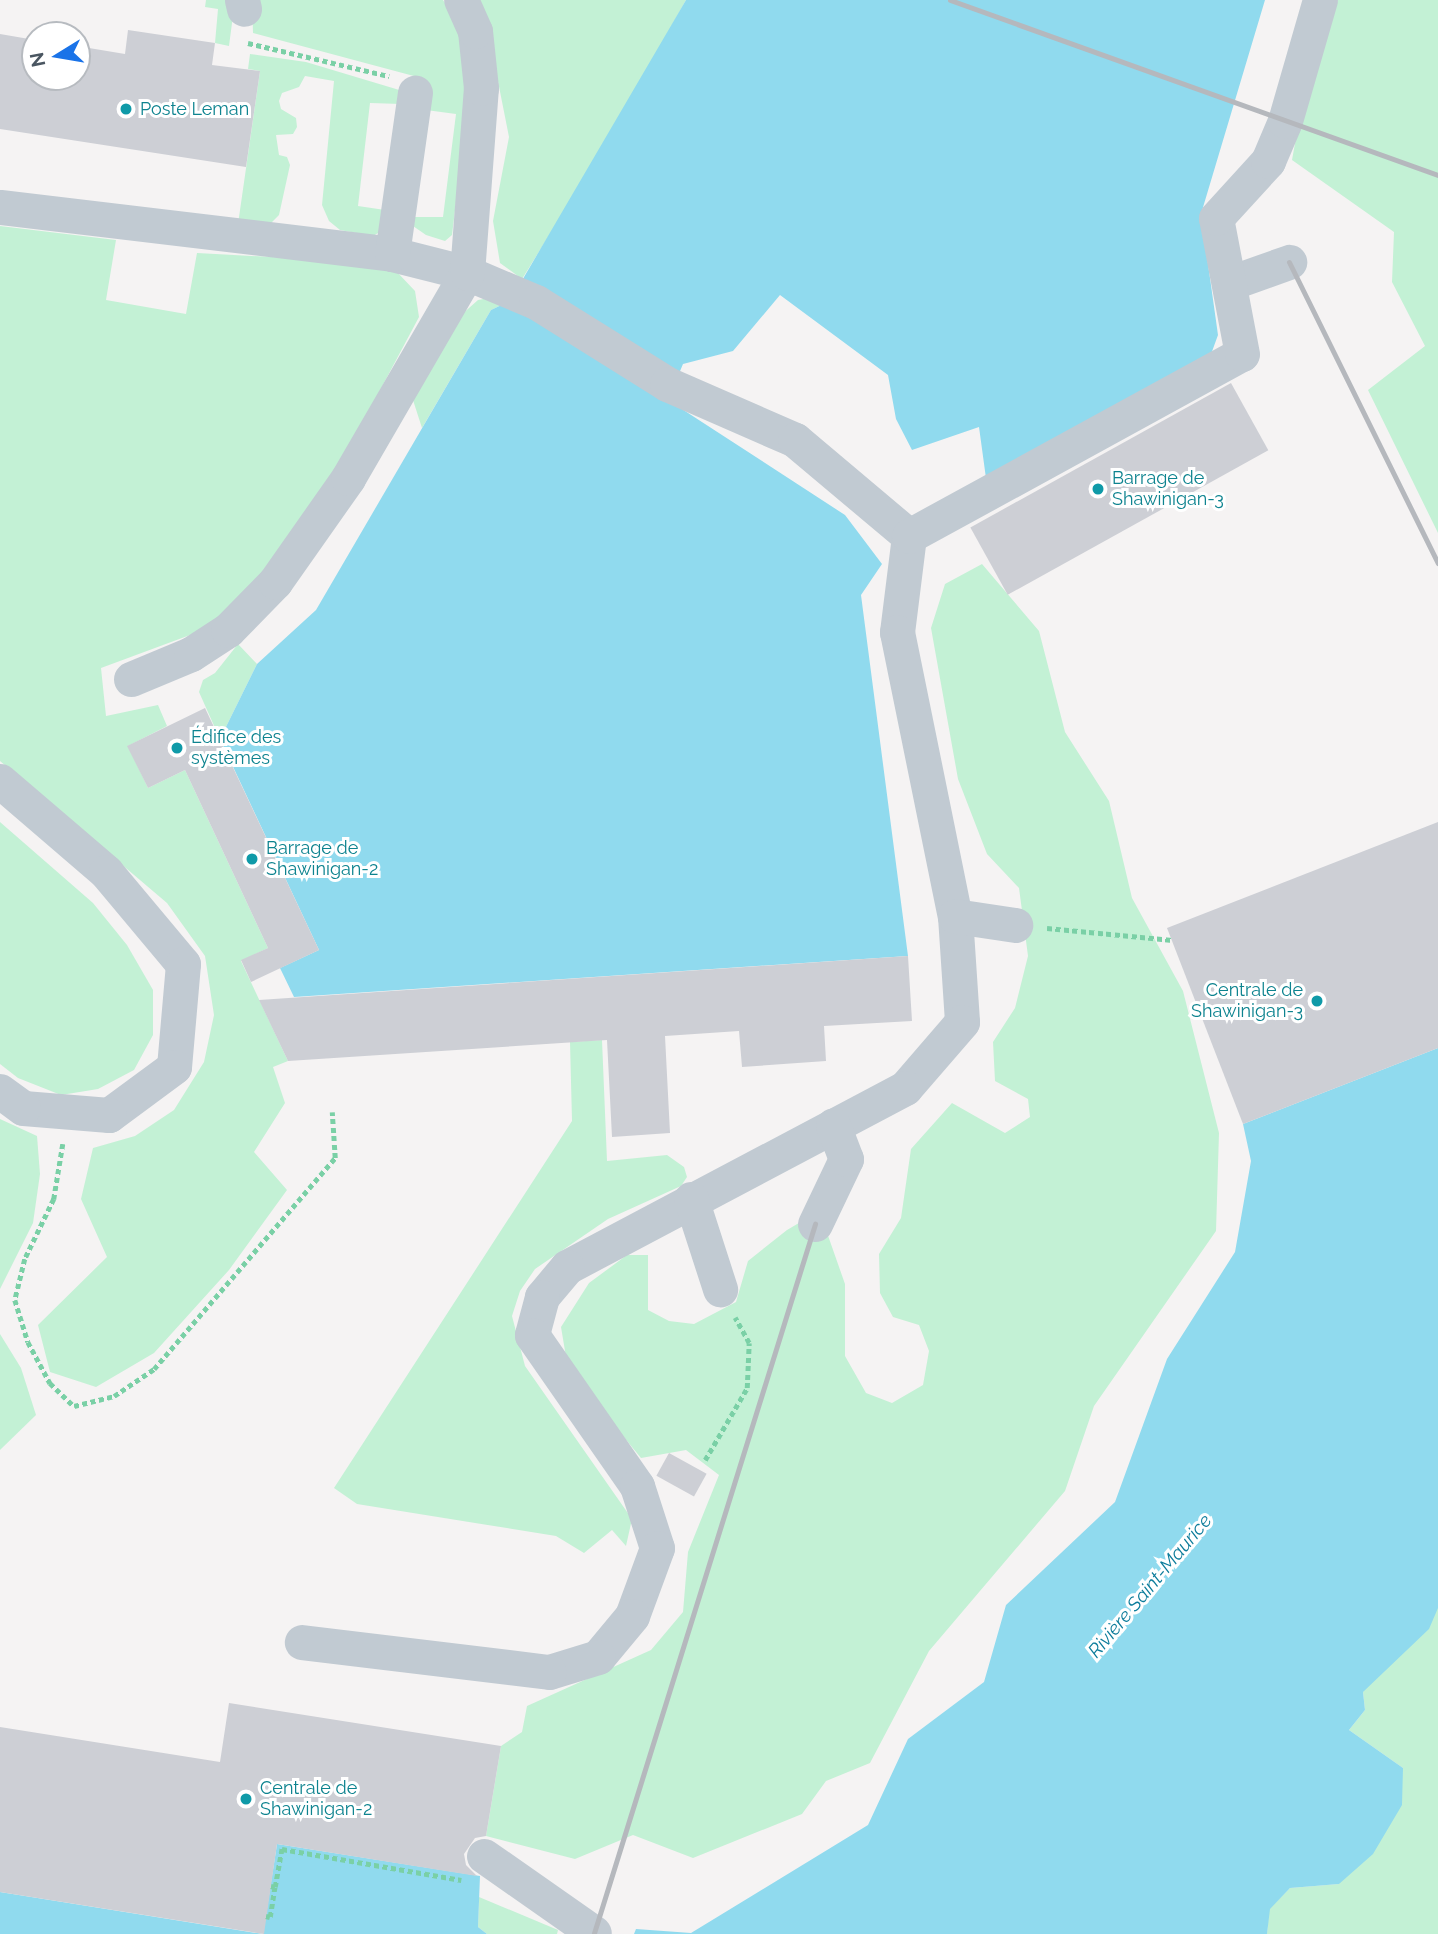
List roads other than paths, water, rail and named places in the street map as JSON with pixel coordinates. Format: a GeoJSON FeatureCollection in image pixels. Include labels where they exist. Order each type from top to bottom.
{"type":"FeatureCollection","features":[{"type":"Feature","properties":{"kind":"lane"},"geometry":{"type":"LineString","coordinates":[[131,680],[191,654],[228,630],[275,582],[348,478],[467,273],[481,88],[475,31],[461,0]]}},
{"type":"Feature","properties":{"kind":"lane"},"geometry":{"type":"LineString","coordinates":[[909,536],[1242,354],[1216,218],[1268,161],[1285,121],[1320,0]]}},
{"type":"Feature","properties":{"kind":"lane"},"geometry":{"type":"LineString","coordinates":[[392,254],[415,93]]}},
{"type":"Feature","properties":{"kind":"lane"},"geometry":{"type":"LineString","coordinates":[[0,207],[392,254],[467,273],[536,302],[667,384],[795,440],[909,536]]}},
{"type":"Feature","properties":{"kind":"lane"},"geometry":{"type":"LineString","coordinates":[[1230,283],[1289,262]]}},
{"type":"Feature","properties":{"kind":"lane"},"geometry":{"type":"LineString","coordinates":[[302,1642],[549,1672],[598,1657],[632,1616],[657,1548],[637,1486],[532,1335],[542,1297],[567,1267],[905,1088],[962,1021],[955,916],[897,632],[909,536]]}},
{"type":"Feature","properties":{"kind":"lane"},"geometry":{"type":"LineString","coordinates":[[0,781],[106,872],[183,964],[174,1067],[109,1115],[23,1108],[0,1091]]}},
{"type":"Feature","properties":{"kind":"lane"},"geometry":{"type":"LineString","coordinates":[[955,916],[1015,925]]}},
{"type":"Feature","properties":{"kind":"lane"},"geometry":{"type":"LineString","coordinates":[[816,1224],[846,1159],[833,1125]]}},
{"type":"Feature","properties":{"kind":"lane"},"geometry":{"type":"LineString","coordinates":[[691,1199],[720,1289]]}},
{"type":"Feature","properties":{"kind":"lane"},"geometry":{"type":"LineString","coordinates":[[496,1873],[594,1933]]}},
{"type":"Feature","properties":{"kind":"water"},"geometry":{"type":"Polygon","coordinates":[[[686,0],[1265,0],[1201,214],[1218,335],[1210,357],[988,493],[979,427],[912,450],[896,419],[888,375],[780,295],[733,351],[683,364],[668,400],[845,515],[882,564],[861,595],[908,956],[294,997],[280,968],[319,950],[220,739],[257,664],[316,610],[491,310],[510,301],[686,0]]]}},
{"type":"Feature","properties":{"kind":"water","name":"Rivière Saint-Maurice"},"geometry":{"type":"Polygon","coordinates":[[[1438,1048],[1438,1608],[1429,1629],[1363,1692],[1365,1710],[1349,1730],[1403,1768],[1402,1805],[1373,1854],[1339,1884],[1290,1888],[1270,1909],[1267,1934],[634,1934],[636,1929],[691,1933],[868,1825],[908,1739],[984,1682],[1006,1605],[1115,1502],[1167,1359],[1235,1252],[1251,1161],[1243,1124],[1438,1048]]]}},
{"type":"Feature","properties":{"kind":"water"},"geometry":{"type":"Polygon","coordinates":[[[277,1844],[480,1876],[478,1927],[487,1934],[263,1934],[277,1844]]]}},
{"type":"Feature","properties":{"kind":"water"},"geometry":{"type":"Polygon","coordinates":[[[0,1892],[263,1934],[0,1934],[0,1892]]]}},
{"type":"Feature","properties":{"kind":"railway"},"geometry":{"type":"LineString","coordinates":[[950,0],[1438,175]]}},
{"type":"Feature","properties":{"kind":"railway"},"geometry":{"type":"LineString","coordinates":[[1289,262],[1438,563]]}},
{"type":"Feature","properties":{"kind":"railway"},"geometry":{"type":"LineString","coordinates":[[594,1933],[815,1224]]}},
{"type":"Feature","properties":{"kind":"place","name":"Poste Leman"},"geometry":{"type":"Point","coordinates":[126,109]}},
{"type":"Feature","properties":{"kind":"place","name":"Barrage de Shawinigan-3"},"geometry":{"type":"Point","coordinates":[1098,489]}},
{"type":"Feature","properties":{"kind":"place","name":"Édifice des systèmes"},"geometry":{"type":"Point","coordinates":[177,748]}},
{"type":"Feature","properties":{"kind":"place","name":"Barrage de Shawinigan-2"},"geometry":{"type":"Point","coordinates":[252,859]}},
{"type":"Feature","properties":{"kind":"place","name":"Centrale de Shawinigan-3"},"geometry":{"type":"Point","coordinates":[1317,1001]}},
{"type":"Feature","properties":{"kind":"place","name":"Centrale de Shawinigan-2"},"geometry":{"type":"Point","coordinates":[246,1799]}}]}
